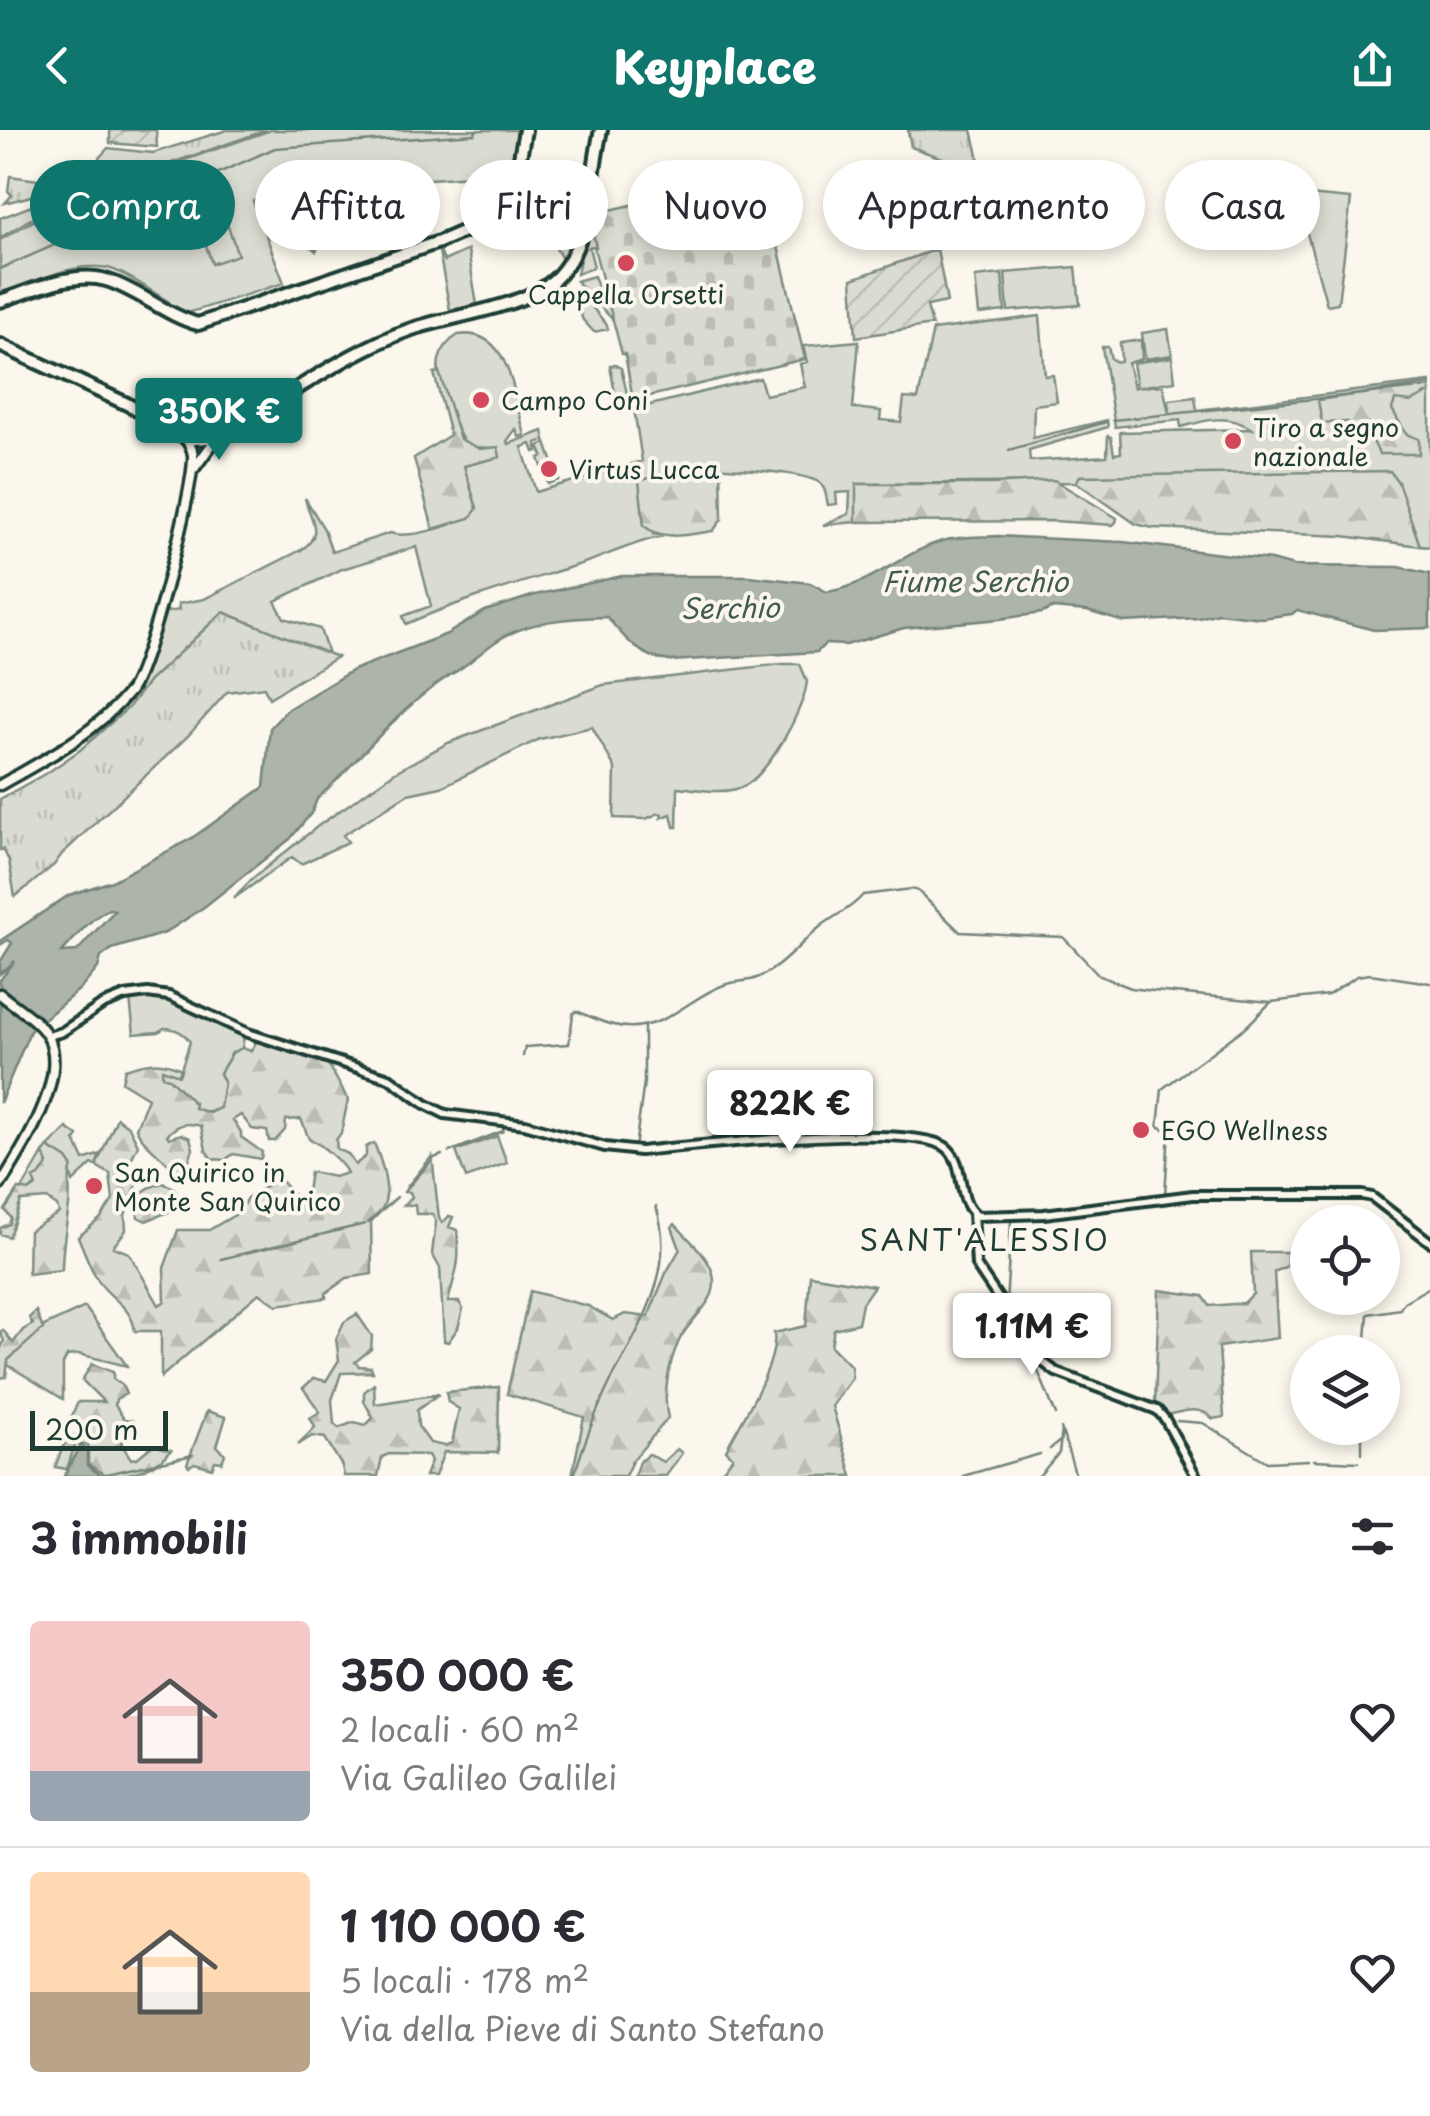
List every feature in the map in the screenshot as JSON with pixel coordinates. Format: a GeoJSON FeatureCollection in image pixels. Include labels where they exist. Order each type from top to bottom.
{"type":"FeatureCollection","features":[{"type":"Feature","properties":{"kind":"main road"},"geometry":{"type":"LineString","coordinates":[[0,301],[94,278],[116,284],[170,314],[198,324],[482,224],[501,211],[512,196],[524,130]]}},
{"type":"Feature","properties":{"kind":"main road"},"geometry":{"type":"LineString","coordinates":[[0,345],[182,435],[201,439],[383,340],[530,294],[556,278],[579,242],[601,130]]}},
{"type":"Feature","properties":{"kind":"main road"},"geometry":{"type":"LineString","coordinates":[[190,478],[202,454],[223,430]]}},
{"type":"Feature","properties":{"kind":"main road"},"geometry":{"type":"LineString","coordinates":[[0,786],[59,752],[124,698],[144,666],[190,478],[192,453],[182,435]]}},
{"type":"Feature","properties":{"kind":"main road"},"geometry":{"type":"LineString","coordinates":[[0,994],[48,1036],[52,1052],[50,1089],[0,1185]]}},
{"type":"Feature","properties":{"kind":"street"},"geometry":{"type":"LineString","coordinates":[[48,1036],[62,1032],[102,1004],[125,996],[159,994],[189,1003],[248,1033],[375,1072],[435,1110],[525,1124],[614,1149],[640,1151],[816,1136],[937,1142],[956,1160],[973,1213],[976,1264],[1040,1359],[1056,1372],[1156,1410],[1165,1419],[1196,1476]]}},
{"type":"Feature","properties":{"kind":"street"},"geometry":{"type":"LineString","coordinates":[[973,1213],[1020,1216],[1193,1195],[1362,1196],[1372,1197],[1430,1242]]}},
{"type":"Feature","properties":{"kind":"green space"},"geometry":{"type":"Polygon","coordinates":[[[110,130],[156,130],[157,147],[110,143],[110,130]]]}},
{"type":"Feature","properties":{"kind":"green space"},"geometry":{"type":"Polygon","coordinates":[[[227,130],[267,130],[180,160],[99,160],[108,148],[153,153],[227,130]]]}},
{"type":"Feature","properties":{"kind":"green space"},"geometry":{"type":"Polygon","coordinates":[[[271,130],[521,130],[517,160],[460,160],[460,177],[440,178],[440,160],[255,160],[255,250],[272,250],[284,283],[188,313],[172,307],[128,276],[100,267],[71,269],[0,295],[0,240],[30,223],[30,250],[235,250],[235,160],[185,160],[271,130]]]}},
{"type":"Feature","properties":{"kind":"green space"},"geometry":{"type":"Polygon","coordinates":[[[908,130],[972,130],[979,160],[948,160],[911,147],[908,130]]]}},
{"type":"Feature","properties":{"kind":"green space"},"geometry":{"type":"Polygon","coordinates":[[[10,176],[30,179],[30,196],[5,203],[12,195],[8,191],[10,176]]]}},
{"type":"Feature","properties":{"kind":"green space"},"geometry":{"type":"Polygon","coordinates":[[[1320,196],[1351,199],[1338,303],[1327,305],[1312,250],[1320,250],[1320,196]]]}},
{"type":"Feature","properties":{"kind":"green space"},"geometry":{"type":"Polygon","coordinates":[[[628,206],[628,250],[779,250],[805,359],[633,400],[625,354],[595,250],[608,250],[608,210],[628,206]]]}},
{"type":"Feature","properties":{"kind":"green space"},"geometry":{"type":"Polygon","coordinates":[[[30,207],[30,220],[0,238],[0,218],[30,207]]]}},
{"type":"Feature","properties":{"kind":"green space"},"geometry":{"type":"Polygon","coordinates":[[[235,246],[238,255],[212,264],[208,250],[235,250],[235,246]]]}},
{"type":"Feature","properties":{"kind":"green space"},"geometry":{"type":"Polygon","coordinates":[[[439,250],[444,261],[468,250],[477,305],[450,310],[439,250]]]}},
{"type":"Feature","properties":{"kind":"green space"},"geometry":{"type":"Polygon","coordinates":[[[557,250],[569,250],[564,262],[557,250]]]}},
{"type":"Feature","properties":{"kind":"green space"},"geometry":{"type":"Polygon","coordinates":[[[582,250],[590,250],[594,267],[577,274],[582,250]]]}},
{"type":"Feature","properties":{"kind":"green space"},"geometry":{"type":"Polygon","coordinates":[[[937,250],[947,302],[927,306],[932,325],[856,337],[852,279],[937,250]]]}},
{"type":"Feature","properties":{"kind":"green space"},"geometry":{"type":"Polygon","coordinates":[[[1076,267],[1080,305],[1008,311],[1005,273],[1076,267]]]}},
{"type":"Feature","properties":{"kind":"green space"},"geometry":{"type":"Polygon","coordinates":[[[1002,274],[1005,311],[979,314],[975,277],[1002,274]]]}},
{"type":"Feature","properties":{"kind":"green space"},"geometry":{"type":"Polygon","coordinates":[[[594,276],[601,295],[607,294],[614,321],[576,281],[594,276]]]}},
{"type":"Feature","properties":{"kind":"green space"},"geometry":{"type":"Polygon","coordinates":[[[587,301],[608,329],[594,332],[583,320],[576,303],[587,301]]]}},
{"type":"Feature","properties":{"kind":"green space"},"geometry":{"type":"Polygon","coordinates":[[[1040,316],[1045,376],[1053,375],[1057,402],[1034,405],[1033,438],[1107,420],[1108,427],[1029,450],[1030,461],[1107,456],[1108,436],[1114,454],[1121,453],[1120,432],[1252,429],[1218,419],[1181,427],[1180,420],[1115,427],[1102,347],[1108,347],[1111,359],[1117,362],[1121,361],[1120,343],[1141,340],[1142,359],[1128,363],[1134,388],[1137,387],[1133,363],[1172,357],[1175,381],[1139,387],[1163,385],[1169,414],[1169,400],[1195,397],[1197,410],[1430,382],[1430,547],[1420,546],[1398,483],[1080,476],[1076,482],[857,484],[856,522],[823,525],[849,514],[850,492],[836,493],[837,504],[828,505],[820,483],[797,475],[690,466],[653,534],[664,536],[406,624],[403,616],[431,606],[416,547],[342,569],[275,601],[284,618],[320,629],[328,654],[223,612],[149,681],[142,693],[136,688],[149,664],[164,608],[168,612],[179,610],[178,604],[204,599],[309,544],[314,525],[305,498],[324,529],[332,552],[390,533],[436,529],[461,520],[477,508],[463,466],[499,457],[497,448],[470,447],[458,432],[447,406],[439,360],[458,335],[476,335],[489,342],[507,367],[525,435],[519,437],[516,429],[507,441],[509,444],[543,431],[545,440],[536,443],[538,451],[534,452],[531,444],[522,447],[536,492],[642,461],[634,409],[760,378],[765,395],[805,387],[800,364],[807,362],[803,346],[859,341],[853,408],[881,411],[880,420],[901,422],[904,398],[918,399],[933,330],[1040,316]]]}},
{"type":"Feature","properties":{"kind":"green space"},"geometry":{"type":"Polygon","coordinates":[[[1168,329],[1172,355],[1145,359],[1142,333],[1168,329]]]}},
{"type":"Feature","properties":{"kind":"green space"},"geometry":{"type":"Polygon","coordinates":[[[610,366],[621,368],[630,406],[618,409],[610,366]]]}},
{"type":"Feature","properties":{"kind":"green space"},"geometry":{"type":"Polygon","coordinates":[[[439,372],[460,439],[480,449],[498,447],[500,457],[464,466],[477,509],[470,518],[433,529],[414,458],[450,435],[434,373],[439,372]]]}},
{"type":"Feature","properties":{"kind":"green space"},"geometry":{"type":"Polygon","coordinates":[[[1430,384],[1430,392],[1411,402],[1395,400],[1392,409],[1406,434],[1419,439],[1419,454],[1379,454],[1372,439],[1354,440],[1353,426],[1348,422],[1322,423],[1318,400],[1430,384]]]}},
{"type":"Feature","properties":{"kind":"green space","name":"Virtus Lucca"},"geometry":{"type":"Polygon","coordinates":[[[546,443],[559,480],[548,484],[539,458],[543,456],[539,446],[546,443]]]}},
{"type":"Feature","properties":{"kind":"green space"},"geometry":{"type":"Polygon","coordinates":[[[690,466],[721,469],[722,519],[713,531],[669,535],[644,526],[639,481],[690,466]]]}},
{"type":"Feature","properties":{"kind":"green space"},"geometry":{"type":"Polygon","coordinates":[[[1390,471],[1398,482],[1420,546],[1343,536],[1153,528],[1136,524],[1076,482],[1080,476],[1390,471]]]}},
{"type":"Feature","properties":{"kind":"green space"},"geometry":{"type":"Polygon","coordinates":[[[1054,480],[1117,518],[1116,522],[856,522],[856,484],[1054,480]]]}},
{"type":"Feature","properties":{"kind":"green space"},"geometry":{"type":"Polygon","coordinates":[[[223,612],[337,657],[269,698],[264,687],[227,692],[188,736],[54,865],[15,897],[9,861],[0,850],[0,799],[80,750],[128,708],[149,681],[223,612]]]}},
{"type":"Feature","properties":{"kind":"green space"},"geometry":{"type":"Polygon","coordinates":[[[800,664],[807,681],[784,740],[763,770],[742,787],[718,791],[678,787],[677,827],[671,814],[661,818],[659,813],[646,819],[614,818],[615,768],[592,727],[540,739],[441,787],[408,794],[343,835],[348,842],[301,864],[292,857],[233,899],[318,826],[395,772],[448,743],[603,685],[800,664]]]}},
{"type":"Feature","properties":{"kind":"green space"},"geometry":{"type":"Polygon","coordinates":[[[155,997],[185,1005],[244,1037],[242,1048],[232,1053],[220,1073],[224,1082],[220,1108],[195,1108],[162,1077],[162,1068],[179,1075],[190,1042],[182,1033],[164,1028],[134,1034],[130,999],[155,997]]]}},
{"type":"Feature","properties":{"kind":"green space"},"geometry":{"type":"Polygon","coordinates":[[[259,1037],[326,1060],[348,1100],[337,1149],[348,1154],[355,1165],[366,1156],[366,1147],[374,1143],[386,1194],[382,1209],[371,1222],[372,1274],[347,1278],[326,1293],[326,1298],[277,1305],[259,1293],[161,1377],[161,1331],[135,1331],[127,1312],[95,1276],[78,1237],[101,1218],[113,1200],[110,1174],[96,1166],[117,1118],[129,1127],[138,1145],[127,1168],[137,1184],[125,1215],[126,1230],[113,1247],[129,1253],[159,1305],[165,1301],[164,1268],[178,1230],[209,1230],[238,1213],[247,1198],[275,1181],[280,1180],[299,1201],[307,1192],[310,1172],[334,1177],[347,1173],[330,1153],[309,1139],[301,1119],[286,1120],[285,1130],[275,1141],[269,1141],[267,1131],[252,1129],[241,1115],[233,1120],[241,1137],[262,1152],[261,1159],[233,1154],[225,1160],[212,1159],[201,1126],[179,1126],[167,1135],[190,1138],[193,1149],[185,1171],[174,1171],[139,1134],[136,1128],[148,1098],[122,1082],[125,1069],[153,1063],[181,1069],[179,1075],[162,1069],[162,1076],[169,1078],[195,1104],[194,1108],[209,1113],[220,1108],[224,1082],[220,1073],[232,1053],[242,1048],[251,1051],[259,1037]]]}},
{"type":"Feature","properties":{"kind":"green space"},"geometry":{"type":"Polygon","coordinates":[[[67,1128],[78,1136],[75,1140],[84,1160],[100,1154],[96,1166],[92,1164],[73,1182],[67,1159],[48,1147],[67,1128]]]}},
{"type":"Feature","properties":{"kind":"green space"},"geometry":{"type":"Polygon","coordinates":[[[497,1136],[507,1163],[466,1178],[456,1151],[497,1136]]]}},
{"type":"Feature","properties":{"kind":"green space"},"geometry":{"type":"Polygon","coordinates":[[[48,1147],[72,1166],[62,1270],[28,1274],[29,1231],[59,1213],[57,1206],[47,1199],[21,1201],[9,1237],[0,1234],[0,1228],[9,1224],[11,1218],[5,1210],[19,1189],[29,1191],[36,1186],[33,1179],[48,1164],[43,1153],[48,1147]]]}},
{"type":"Feature","properties":{"kind":"green space"},"geometry":{"type":"Polygon","coordinates":[[[43,1153],[48,1164],[36,1185],[21,1191],[43,1153]]]}},
{"type":"Feature","properties":{"kind":"green space"},"geometry":{"type":"Polygon","coordinates":[[[432,1156],[439,1218],[442,1223],[453,1217],[449,1227],[457,1230],[457,1267],[448,1302],[459,1302],[463,1309],[458,1328],[448,1342],[444,1341],[440,1268],[432,1254],[436,1222],[432,1214],[416,1214],[415,1205],[404,1205],[412,1197],[405,1192],[407,1187],[432,1156]]]}},
{"type":"Feature","properties":{"kind":"green space"},"geometry":{"type":"Polygon","coordinates":[[[163,1183],[174,1188],[179,1201],[171,1211],[146,1221],[138,1217],[141,1194],[163,1183]]]}},
{"type":"Feature","properties":{"kind":"green space"},"geometry":{"type":"Polygon","coordinates":[[[675,1224],[707,1260],[714,1288],[675,1349],[666,1390],[668,1418],[632,1461],[625,1476],[572,1476],[584,1417],[507,1394],[530,1291],[588,1306],[613,1320],[625,1314],[648,1317],[680,1249],[672,1227],[675,1224]]]}},
{"type":"Feature","properties":{"kind":"green space"},"geometry":{"type":"Polygon","coordinates":[[[1251,1252],[1287,1252],[1287,1266],[1274,1272],[1278,1338],[1219,1347],[1224,1417],[1213,1419],[1192,1410],[1167,1415],[1155,1406],[1159,1290],[1203,1296],[1210,1306],[1244,1303],[1253,1294],[1251,1252]]]}},
{"type":"Feature","properties":{"kind":"green space"},"geometry":{"type":"Polygon","coordinates":[[[810,1275],[874,1286],[862,1303],[858,1323],[834,1329],[831,1346],[851,1366],[852,1378],[832,1406],[852,1476],[718,1476],[733,1457],[726,1450],[765,1376],[774,1333],[806,1326],[810,1275]]]}},
{"type":"Feature","properties":{"kind":"green space"},"geometry":{"type":"Polygon","coordinates":[[[85,1307],[127,1366],[79,1354],[67,1356],[63,1364],[63,1399],[8,1365],[8,1360],[44,1326],[85,1307]]]}},
{"type":"Feature","properties":{"kind":"green space"},"geometry":{"type":"Polygon","coordinates":[[[36,1311],[43,1329],[8,1360],[6,1377],[0,1378],[0,1350],[4,1341],[0,1332],[3,1330],[13,1343],[33,1324],[29,1318],[36,1311]]]}},
{"type":"Feature","properties":{"kind":"green space"},"geometry":{"type":"Polygon","coordinates":[[[357,1314],[372,1336],[371,1349],[355,1362],[371,1367],[373,1372],[341,1373],[332,1400],[334,1424],[339,1428],[354,1422],[366,1425],[373,1418],[364,1392],[374,1384],[375,1404],[439,1394],[417,1410],[418,1426],[430,1443],[444,1446],[452,1443],[459,1409],[448,1402],[446,1392],[499,1387],[498,1453],[444,1452],[435,1476],[425,1476],[431,1461],[428,1455],[389,1454],[382,1457],[378,1476],[344,1476],[325,1438],[312,1436],[298,1445],[315,1427],[310,1418],[320,1412],[303,1388],[314,1378],[326,1381],[339,1360],[336,1339],[344,1322],[357,1314]]]}},
{"type":"Feature","properties":{"kind":"green space"},"geometry":{"type":"Polygon","coordinates":[[[92,1364],[113,1372],[113,1379],[126,1394],[116,1399],[115,1405],[124,1419],[139,1427],[121,1443],[131,1459],[153,1445],[171,1450],[160,1461],[136,1472],[110,1476],[88,1464],[88,1445],[75,1445],[67,1469],[55,1467],[66,1439],[79,1434],[84,1426],[71,1418],[78,1402],[104,1402],[82,1380],[92,1364]]]}},
{"type":"Feature","properties":{"kind":"green space"},"geometry":{"type":"Polygon","coordinates":[[[207,1411],[226,1417],[217,1446],[225,1454],[222,1462],[215,1461],[212,1468],[195,1463],[189,1466],[187,1464],[207,1411]]]}},
{"type":"Feature","properties":{"kind":"green space"},"geometry":{"type":"Polygon","coordinates":[[[677,1449],[682,1453],[666,1476],[634,1476],[639,1462],[649,1454],[663,1462],[677,1449]]]}},
{"type":"Feature","properties":{"kind":"water"},"geometry":{"type":"Polygon","coordinates":[[[990,536],[1123,542],[1294,566],[1399,567],[1430,574],[1430,628],[1374,630],[1297,610],[1262,618],[1218,613],[1199,618],[1124,622],[1087,611],[1053,608],[1000,619],[904,628],[846,645],[825,644],[817,652],[671,661],[643,652],[607,617],[527,627],[499,640],[416,701],[317,799],[312,812],[290,839],[204,907],[165,933],[112,949],[101,957],[98,968],[82,987],[30,1031],[0,1103],[0,980],[15,961],[0,974],[0,962],[12,943],[8,940],[0,945],[0,941],[69,895],[112,881],[192,838],[264,787],[270,728],[288,709],[353,670],[447,634],[485,611],[535,595],[622,576],[749,576],[810,583],[827,592],[873,576],[942,541],[990,536]],[[109,909],[95,918],[62,952],[77,951],[115,910],[109,909]]]}},
{"type":"Feature","properties":{"kind":"water"},"geometry":{"type":"Polygon","coordinates":[[[81,1445],[87,1450],[87,1465],[102,1476],[64,1476],[81,1445]]]}},
{"type":"Feature","properties":{"kind":"waterway"},"geometry":{"type":"LineString","coordinates":[[0,269],[275,148],[475,134],[476,130]]}},
{"type":"Feature","properties":{"kind":"waterway"},"geometry":{"type":"LineString","coordinates":[[1113,420],[1430,387]]}},
{"type":"Feature","properties":{"kind":"waterway"},"geometry":{"type":"LineString","coordinates":[[1009,450],[1106,422]]}},
{"type":"Feature","properties":{"kind":"waterway"},"geometry":{"type":"LineString","coordinates":[[523,1056],[525,1047],[569,1044],[576,1011],[625,1027],[664,1019],[713,989],[754,979],[772,970],[863,895],[912,889],[960,932],[1063,937],[1100,976],[1131,988],[1271,1002],[1328,995],[1357,976],[1370,974],[1430,983]]}},
{"type":"Feature","properties":{"kind":"waterway"},"geometry":{"type":"LineString","coordinates":[[1165,1195],[1169,1131],[1158,1126],[1162,1089],[1246,1027],[1271,1002]]}},
{"type":"Feature","properties":{"kind":"waterway"},"geometry":{"type":"LineString","coordinates":[[635,1148],[644,1082],[644,1027]]}},
{"type":"Feature","properties":{"kind":"waterway"},"geometry":{"type":"LineString","coordinates":[[449,1152],[503,1131],[504,1127]]}},
{"type":"Feature","properties":{"kind":"waterway"},"geometry":{"type":"LineString","coordinates":[[404,1192],[434,1158],[442,1155]]}},
{"type":"Feature","properties":{"kind":"waterway"},"geometry":{"type":"LineString","coordinates":[[368,1223],[397,1197]]}},
{"type":"Feature","properties":{"kind":"waterway"},"geometry":{"type":"LineString","coordinates":[[574,1476],[601,1402],[656,1286],[662,1247],[656,1206]]}},
{"type":"Feature","properties":{"kind":"waterway"},"geometry":{"type":"LineString","coordinates":[[1006,1305],[1011,1221],[1093,1211]]}},
{"type":"Feature","properties":{"kind":"waterway"},"geometry":{"type":"LineString","coordinates":[[221,1259],[365,1224]]}},
{"type":"Feature","properties":{"kind":"waterway"},"geometry":{"type":"LineString","coordinates":[[1366,1335],[1368,1314],[1400,1309],[1404,1302],[1430,1287]]}},
{"type":"Feature","properties":{"kind":"waterway"},"geometry":{"type":"LineString","coordinates":[[1029,1349],[1056,1415]]}},
{"type":"Feature","properties":{"kind":"waterway"},"geometry":{"type":"LineString","coordinates":[[1177,1421],[1203,1423],[1267,1462],[1309,1460]]}},
{"type":"Feature","properties":{"kind":"waterway"},"geometry":{"type":"LineString","coordinates":[[1061,1428],[1076,1476]]}},
{"type":"Feature","properties":{"kind":"waterway"},"geometry":{"type":"LineString","coordinates":[[1039,1476],[1059,1453],[1062,1430]]}},
{"type":"Feature","properties":{"kind":"waterway"},"geometry":{"type":"LineString","coordinates":[[1050,1449],[1060,1441]]}},
{"type":"Feature","properties":{"kind":"waterway"},"geometry":{"type":"LineString","coordinates":[[1362,1445],[1362,1453]]}},
{"type":"Feature","properties":{"kind":"waterway"},"geometry":{"type":"LineString","coordinates":[[963,1476],[1040,1454]]}},
{"type":"Feature","properties":{"kind":"waterway"},"geometry":{"type":"LineString","coordinates":[[102,1475],[193,1455]]}},
{"type":"Feature","properties":{"kind":"waterway"},"geometry":{"type":"LineString","coordinates":[[1314,1460],[1359,1462]]}},
{"type":"Feature","properties":{"kind":"place","name":"Cappella Orsetti"},"geometry":{"type":"Point","coordinates":[626,263]}},
{"type":"Feature","properties":{"kind":"place","name":"Campo Coni"},"geometry":{"type":"Point","coordinates":[481,400]}},
{"type":"Feature","properties":{"kind":"place","name":"Tiro a segno nazionale"},"geometry":{"type":"Point","coordinates":[1233,441]}},
{"type":"Feature","properties":{"kind":"place","name":"Virtus Lucca"},"geometry":{"type":"Point","coordinates":[549,469]}},
{"type":"Feature","properties":{"kind":"place","name":"EGO Wellness"},"geometry":{"type":"Point","coordinates":[1141,1130]}},
{"type":"Feature","properties":{"kind":"place","name":"San Quirico in Monte San Quirico"},"geometry":{"type":"Point","coordinates":[94,1186]}},
{"type":"Feature","properties":{"kind":"district","name":"SANT'ALESSIO"},"geometry":{"type":"Point","coordinates":[985,1238]}},
{"type":"Feature","properties":{"kind":"water label","name":"Fiume Serchio"},"geometry":{"type":"Point","coordinates":[975,580]}},
{"type":"Feature","properties":{"kind":"water label","name":"Serchio"},"geometry":{"type":"Point","coordinates":[730,607]}}]}
